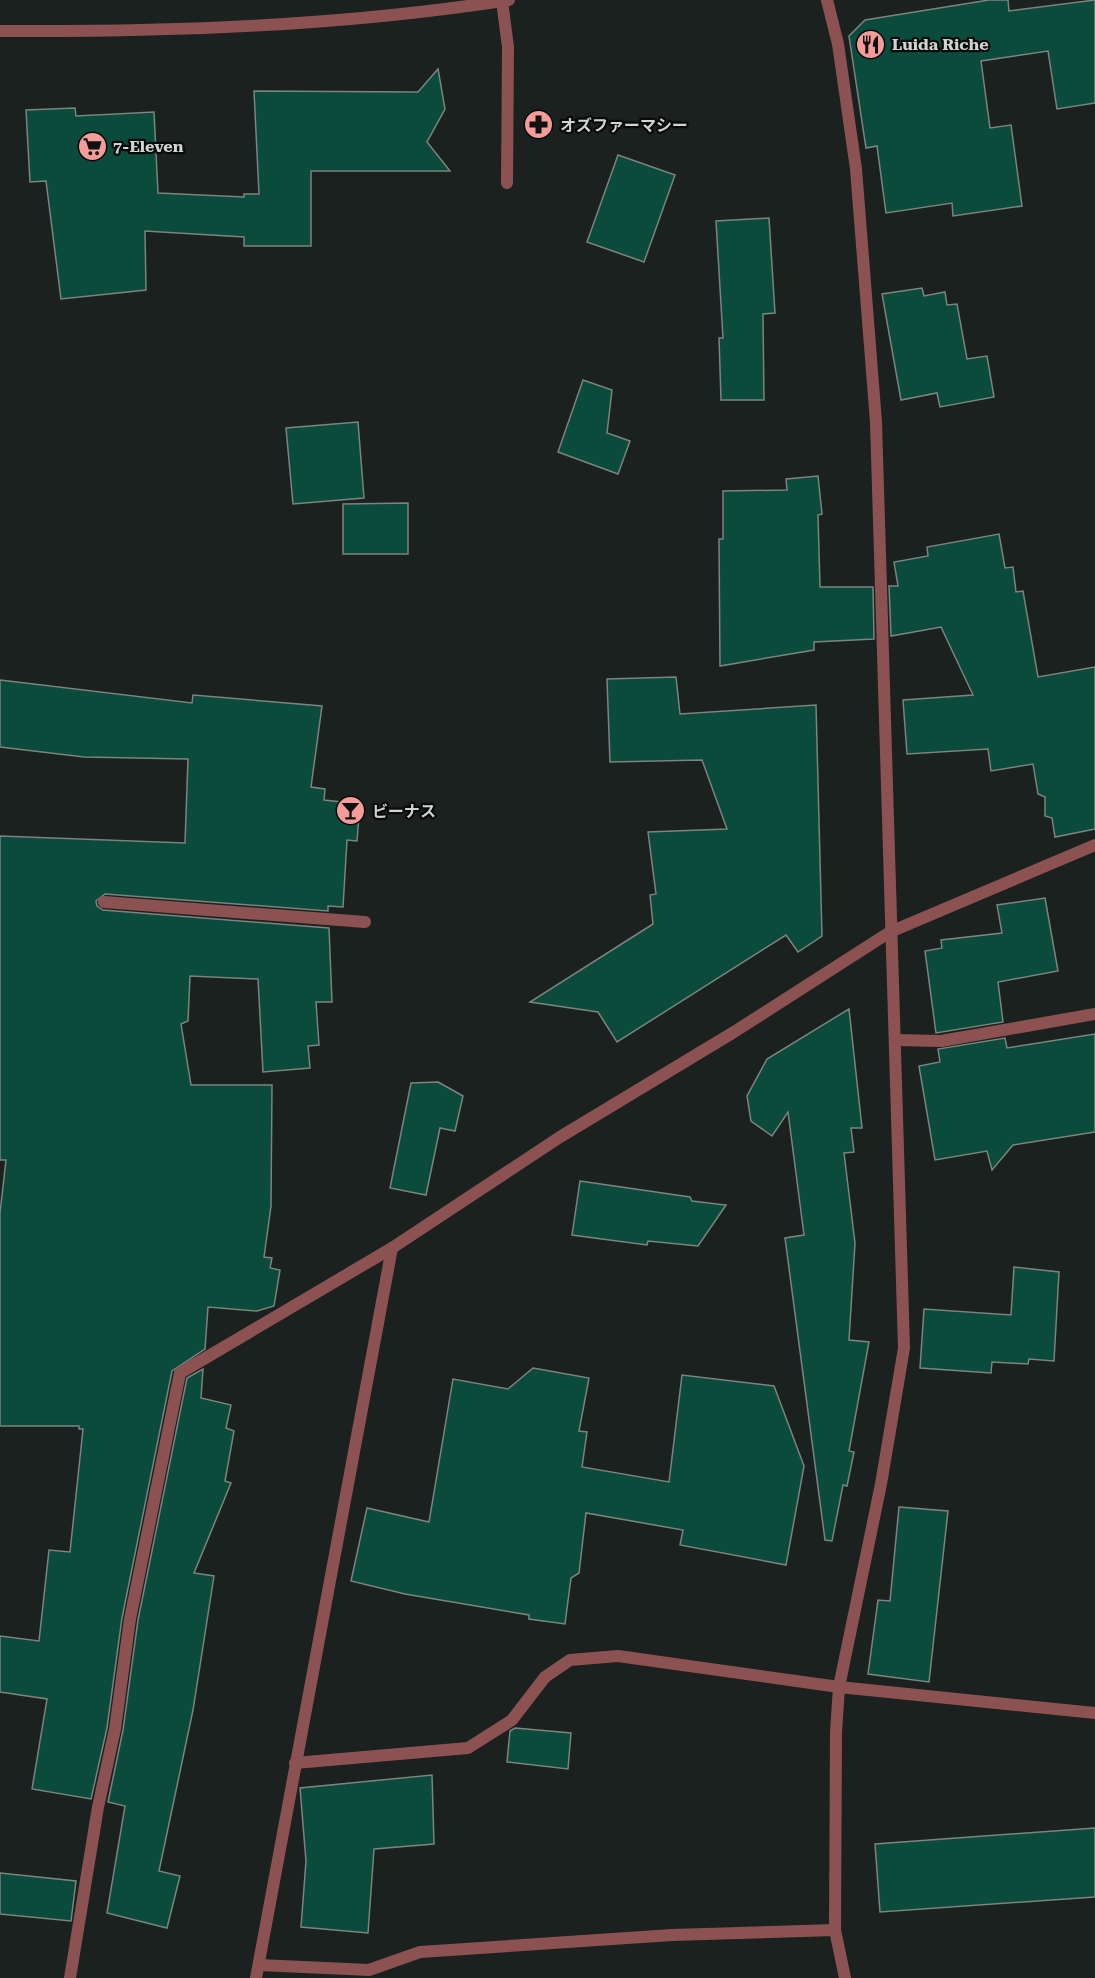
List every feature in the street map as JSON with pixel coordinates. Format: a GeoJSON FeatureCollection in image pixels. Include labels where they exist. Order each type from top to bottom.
{"type":"FeatureCollection","features":[{"type":"Feature","properties":{"kind":"street"},"geometry":{"type":"LineString","coordinates":[[827,0],[838,44],[856,168],[876,422],[904,1348],[881,1484],[839,1687],[836,1732],[835,1930],[845,1978]]}},
{"type":"Feature","properties":{"kind":"street"},"geometry":{"type":"LineString","coordinates":[[0,31],[206,27],[309,21],[506,1],[507,183]]}},
{"type":"Feature","properties":{"kind":"street"},"geometry":{"type":"LineString","coordinates":[[69,1978],[98,1807],[115,1729],[130,1619],[180,1373],[392,1248],[560,1137],[734,1032],[890,932],[1095,845]]}},
{"type":"Feature","properties":{"kind":"street"},"geometry":{"type":"LineString","coordinates":[[104,902],[365,922]]}},
{"type":"Feature","properties":{"kind":"street"},"geometry":{"type":"LineString","coordinates":[[896,1040],[940,1041],[1095,1014]]}},
{"type":"Feature","properties":{"kind":"street"},"geometry":{"type":"LineString","coordinates":[[256,1978],[392,1248]]}},
{"type":"Feature","properties":{"kind":"street"},"geometry":{"type":"LineString","coordinates":[[295,1763],[468,1748],[512,1720],[545,1677],[570,1660],[618,1656],[839,1687],[1095,1713]]}},
{"type":"Feature","properties":{"kind":"street"},"geometry":{"type":"LineString","coordinates":[[259,1965],[369,1970],[420,1952],[672,1935],[835,1930]]}},
{"type":"Feature","properties":{"kind":"building"},"geometry":{"type":"Polygon","coordinates":[[[989,0],[1008,0],[1009,11],[1095,0],[1095,103],[1057,109],[1048,51],[981,61],[990,128],[1011,125],[1022,206],[953,216],[952,203],[886,213],[877,146],[866,148],[849,36],[865,20],[989,0]]]}},
{"type":"Feature","properties":{"kind":"building"},"geometry":{"type":"Polygon","coordinates":[[[438,69],[445,109],[427,142],[450,171],[311,171],[311,246],[244,246],[244,237],[145,231],[146,290],[61,299],[46,181],[30,182],[26,110],[75,108],[76,116],[154,112],[158,193],[244,197],[244,194],[259,194],[254,91],[418,92],[438,69]]]}},
{"type":"Feature","properties":{"kind":"building"},"geometry":{"type":"Polygon","coordinates":[[[618,155],[675,175],[644,262],[587,242],[618,155]]]}},
{"type":"Feature","properties":{"kind":"building"},"geometry":{"type":"Polygon","coordinates":[[[769,218],[775,313],[763,314],[764,400],[721,400],[719,338],[723,338],[716,221],[769,218]]]}},
{"type":"Feature","properties":{"kind":"building"},"geometry":{"type":"Polygon","coordinates":[[[922,288],[924,296],[945,292],[947,305],[957,304],[967,359],[987,356],[994,397],[940,407],[937,393],[901,400],[882,294],[922,288]]]}},
{"type":"Feature","properties":{"kind":"building"},"geometry":{"type":"Polygon","coordinates":[[[583,380],[612,390],[607,433],[630,441],[618,474],[558,452],[583,380]]]}},
{"type":"Feature","properties":{"kind":"building"},"geometry":{"type":"Polygon","coordinates":[[[358,422],[364,498],[293,504],[286,428],[358,422]]]}},
{"type":"Feature","properties":{"kind":"building"},"geometry":{"type":"Polygon","coordinates":[[[818,476],[822,514],[818,515],[820,587],[873,587],[874,639],[814,642],[814,650],[720,666],[719,539],[723,539],[723,491],[787,490],[786,479],[818,476]]]}},
{"type":"Feature","properties":{"kind":"building"},"geometry":{"type":"Polygon","coordinates":[[[408,503],[408,554],[343,554],[343,504],[408,503]]]}},
{"type":"Feature","properties":{"kind":"building"},"geometry":{"type":"Polygon","coordinates":[[[999,534],[1005,568],[1013,567],[1016,592],[1023,591],[1038,677],[1095,667],[1095,829],[1055,837],[1052,818],[1045,816],[1045,797],[1038,794],[1033,764],[991,771],[988,749],[907,754],[903,700],[973,695],[941,627],[891,636],[889,586],[898,586],[894,562],[928,556],[927,547],[999,534]]]}},
{"type":"Feature","properties":{"kind":"building"},"geometry":{"type":"Polygon","coordinates":[[[676,677],[680,714],[816,705],[822,936],[798,952],[786,935],[617,1042],[598,1012],[530,1002],[653,924],[650,895],[656,894],[648,832],[727,829],[702,760],[610,762],[607,679],[676,677]]]}},
{"type":"Feature","properties":{"kind":"building"},"geometry":{"type":"Polygon","coordinates":[[[0,680],[192,703],[193,695],[322,706],[311,787],[325,789],[324,800],[360,804],[357,841],[347,840],[343,907],[328,906],[328,911],[105,894],[96,901],[97,906],[103,910],[329,928],[332,1002],[316,1002],[319,1045],[308,1046],[310,1068],[263,1072],[258,979],[190,976],[188,1021],[181,1024],[191,1085],[272,1085],[271,1206],[264,1257],[272,1258],[270,1268],[280,1270],[274,1306],[257,1311],[208,1307],[205,1349],[172,1371],[122,1618],[107,1728],[91,1799],[32,1789],[47,1699],[0,1692],[0,1636],[39,1641],[49,1550],[70,1552],[83,1429],[79,1429],[79,1426],[0,1426],[0,1213],[6,1160],[0,1160],[0,836],[185,843],[188,759],[84,757],[0,747],[0,680]]]}},
{"type":"Feature","properties":{"kind":"building"},"geometry":{"type":"Polygon","coordinates":[[[1045,898],[1058,971],[998,982],[1003,1022],[936,1033],[925,951],[942,948],[941,940],[1002,933],[997,905],[1045,898]]]}},
{"type":"Feature","properties":{"kind":"building"},"geometry":{"type":"Polygon","coordinates":[[[849,1009],[862,1128],[851,1128],[854,1152],[844,1153],[855,1243],[849,1340],[869,1342],[849,1451],[854,1452],[847,1486],[843,1485],[832,1541],[825,1540],[785,1238],[804,1235],[788,1112],[772,1136],[751,1121],[747,1096],[767,1059],[849,1009]]]}},
{"type":"Feature","properties":{"kind":"building"},"geometry":{"type":"Polygon","coordinates":[[[1095,1034],[1095,1132],[1013,1145],[992,1170],[987,1151],[935,1160],[919,1066],[940,1062],[938,1049],[1005,1038],[1007,1048],[1095,1034]]]}},
{"type":"Feature","properties":{"kind":"building"},"geometry":{"type":"Polygon","coordinates":[[[438,1082],[463,1096],[455,1131],[440,1128],[426,1195],[390,1188],[411,1083],[438,1082]]]}},
{"type":"Feature","properties":{"kind":"building"},"geometry":{"type":"Polygon","coordinates":[[[580,1181],[690,1197],[692,1201],[726,1205],[698,1246],[648,1241],[647,1245],[572,1235],[580,1181]]]}},
{"type":"Feature","properties":{"kind":"building"},"geometry":{"type":"Polygon","coordinates":[[[1014,1267],[1059,1272],[1054,1361],[1029,1359],[1028,1364],[992,1362],[991,1373],[920,1368],[924,1309],[1011,1315],[1014,1267]]]}},
{"type":"Feature","properties":{"kind":"building"},"geometry":{"type":"Polygon","coordinates":[[[533,1368],[589,1378],[579,1431],[587,1432],[582,1467],[669,1482],[682,1375],[774,1386],[804,1466],[786,1565],[680,1545],[683,1530],[586,1513],[579,1573],[571,1578],[565,1624],[529,1619],[529,1615],[405,1594],[351,1581],[367,1508],[429,1522],[453,1379],[508,1389],[533,1368]]]}},
{"type":"Feature","properties":{"kind":"building"},"geometry":{"type":"Polygon","coordinates":[[[203,1369],[201,1398],[231,1405],[226,1428],[234,1431],[225,1481],[231,1483],[194,1573],[214,1576],[193,1710],[159,1871],[180,1876],[167,1928],[107,1913],[125,1806],[108,1802],[123,1730],[138,1620],[187,1378],[203,1369]]]}},
{"type":"Feature","properties":{"kind":"building"},"geometry":{"type":"Polygon","coordinates":[[[899,1507],[948,1511],[929,1682],[868,1674],[878,1600],[890,1601],[899,1507]]]}},
{"type":"Feature","properties":{"kind":"building"},"geometry":{"type":"Polygon","coordinates":[[[515,1728],[571,1733],[568,1769],[507,1762],[510,1731],[515,1728]]]}},
{"type":"Feature","properties":{"kind":"building"},"geometry":{"type":"Polygon","coordinates":[[[432,1775],[434,1844],[374,1849],[368,1933],[301,1927],[306,1861],[300,1788],[432,1775]]]}},
{"type":"Feature","properties":{"kind":"building"},"geometry":{"type":"Polygon","coordinates":[[[1095,1828],[1095,1897],[880,1912],[875,1844],[1095,1828]]]}},
{"type":"Feature","properties":{"kind":"building"},"geometry":{"type":"Polygon","coordinates":[[[0,1873],[76,1881],[71,1921],[0,1914],[0,1873]]]}},
{"type":"Feature","properties":{"kind":"place","name":"Luida Riche"},"geometry":{"type":"Point","coordinates":[871,44]}},
{"type":"Feature","properties":{"kind":"place","name":"オズファーマシー"},"geometry":{"type":"Point","coordinates":[539,125]}},
{"type":"Feature","properties":{"kind":"place","name":"7-Eleven"},"geometry":{"type":"Point","coordinates":[92,146]}},
{"type":"Feature","properties":{"kind":"place","name":"ビーナス"},"geometry":{"type":"Point","coordinates":[351,811]}}]}
